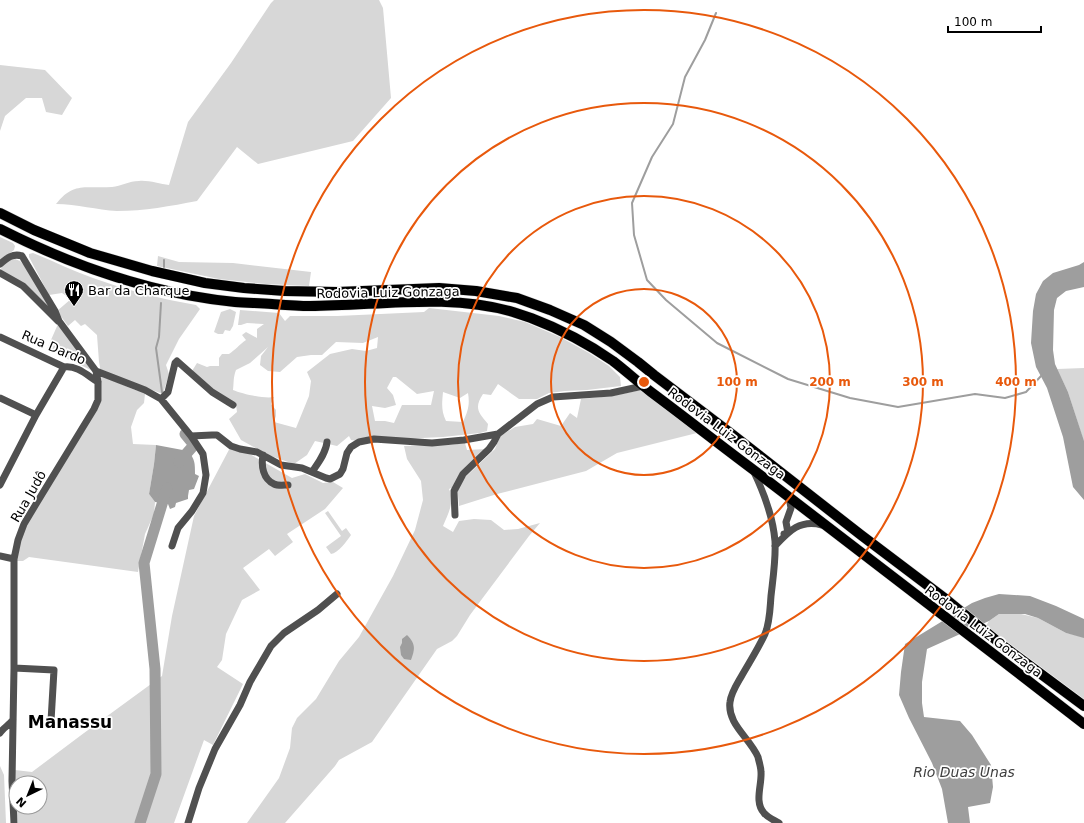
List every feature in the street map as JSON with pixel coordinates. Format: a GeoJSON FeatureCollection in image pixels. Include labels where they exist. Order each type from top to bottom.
{"type":"FeatureCollection","features":[{"type":"Feature","properties":{"kind":"highway","name":"Rodovia Luiz Gonzaga"},"geometry":{"type":"LineString","coordinates":[[0,213],[34,230],[90,253],[146,270],[205,283],[285,291],[337,292],[439,288],[476,291],[517,298],[550,310],[584,325],[611,342],[638,362],[654,376],[947,600],[1002,645],[1084,706]]}},
{"type":"Feature","properties":{"kind":"highway","name":"Rodovia Luiz Gonzaga"},"geometry":{"type":"LineString","coordinates":[[0,229],[29,243],[97,271],[159,289],[203,298],[236,302],[309,306],[455,302],[513,312],[552,326],[576,338],[612,361],[1084,724]]}},
{"type":"Feature","properties":{"kind":"street"},"geometry":{"type":"LineString","coordinates":[[0,264],[10,256],[22,256],[29,243]]}},
{"type":"Feature","properties":{"kind":"street","name":"Rua Judô"},"geometry":{"type":"LineString","coordinates":[[14,823],[12,781],[14,559],[18,540],[24,524],[98,400],[98,382],[96,371],[59,322],[55,311],[22,256]]}},
{"type":"Feature","properties":{"kind":"street"},"geometry":{"type":"LineString","coordinates":[[0,273],[23,286],[59,322]]}},
{"type":"Feature","properties":{"kind":"street","name":"Rua Dardo"},"geometry":{"type":"LineString","coordinates":[[0,337],[64,367],[73,367],[98,382]]}},
{"type":"Feature","properties":{"kind":"street"},"geometry":{"type":"LineString","coordinates":[[161,399],[168,392],[175,363],[177,361],[212,392],[233,406]]}},
{"type":"Feature","properties":{"kind":"street"},"geometry":{"type":"LineString","coordinates":[[0,485],[36,415],[64,367]]}},
{"type":"Feature","properties":{"kind":"street"},"geometry":{"type":"LineString","coordinates":[[96,371],[145,390],[161,399],[191,436],[203,454],[206,476],[204,493],[178,528],[172,546]]}},
{"type":"Feature","properties":{"kind":"street"},"geometry":{"type":"LineString","coordinates":[[455,515],[454,491],[463,474],[489,450],[498,434],[537,404],[553,397],[611,393],[643,386]]}},
{"type":"Feature","properties":{"kind":"street"},"geometry":{"type":"LineString","coordinates":[[0,398],[36,415]]}},
{"type":"Feature","properties":{"kind":"street"},"geometry":{"type":"LineString","coordinates":[[191,436],[217,436],[231,446],[257,452],[281,464],[302,468],[330,479],[340,474],[351,447],[366,440],[374,439],[432,443],[464,440],[498,434]]}},
{"type":"Feature","properties":{"kind":"street"},"geometry":{"type":"LineString","coordinates":[[312,472],[327,447],[328,442]]}},
{"type":"Feature","properties":{"kind":"street"},"geometry":{"type":"LineString","coordinates":[[263,455],[262,462],[265,476],[274,484],[288,485]]}},
{"type":"Feature","properties":{"kind":"street"},"geometry":{"type":"LineString","coordinates":[[753,470],[762,489],[771,518],[774,535],[775,546],[768,622],[765,634],[736,685],[730,700],[729,709],[731,718],[755,750],[758,759],[761,771],[759,806],[763,813],[779,823]]}},
{"type":"Feature","properties":{"kind":"street"},"geometry":{"type":"LineString","coordinates":[[788,533],[786,522],[791,508],[789,497]]}},
{"type":"Feature","properties":{"kind":"street"},"geometry":{"type":"LineString","coordinates":[[775,546],[788,533],[801,524],[813,522],[826,526]]}},
{"type":"Feature","properties":{"kind":"street"},"geometry":{"type":"LineString","coordinates":[[774,535],[788,533]]}},
{"type":"Feature","properties":{"kind":"street"},"geometry":{"type":"LineString","coordinates":[[0,556],[14,559]]}},
{"type":"Feature","properties":{"kind":"street"},"geometry":{"type":"LineString","coordinates":[[189,823],[199,788],[215,749],[240,705],[250,682],[271,646],[284,633],[318,610],[336,594]]}},
{"type":"Feature","properties":{"kind":"street"},"geometry":{"type":"LineString","coordinates":[[14,668],[54,670],[50,721]]}},
{"type":"Feature","properties":{"kind":"street"},"geometry":{"type":"LineString","coordinates":[[0,733],[13,720]]}},
{"type":"Feature","properties":{"kind":"shaded area"},"geometry":{"type":"Polygon","coordinates":[[[274,0],[379,0],[383,8],[391,98],[353,141],[258,164],[237,147],[197,201],[127,211],[56,204],[69,192],[75,189],[112,187],[143,181],[169,185],[188,122],[274,0]]]}},
{"type":"Feature","properties":{"kind":"shaded area"},"geometry":{"type":"Polygon","coordinates":[[[0,65],[45,70],[72,98],[62,115],[46,112],[42,98],[26,98],[5,116],[0,131],[0,65]]]}},
{"type":"Feature","properties":{"kind":"shaded area"},"geometry":{"type":"Polygon","coordinates":[[[0,237],[13,243],[15,246],[14,250],[0,261],[0,237]]]}},
{"type":"Feature","properties":{"kind":"shaded area"},"geometry":{"type":"Polygon","coordinates":[[[33,253],[105,282],[144,294],[196,305],[200,309],[179,339],[166,365],[169,374],[163,394],[100,371],[97,335],[85,324],[81,326],[75,320],[68,326],[57,311],[71,299],[62,293],[49,295],[29,257],[29,254],[33,253]]]}},
{"type":"Feature","properties":{"kind":"shaded area"},"geometry":{"type":"Polygon","coordinates":[[[158,256],[179,262],[233,263],[311,272],[309,286],[266,284],[219,279],[157,266],[158,256]]]}},
{"type":"Feature","properties":{"kind":"shaded area"},"geometry":{"type":"Polygon","coordinates":[[[15,259],[20,261],[26,267],[53,314],[0,272],[5,263],[15,259]]]}},
{"type":"Feature","properties":{"kind":"shaded area"},"geometry":{"type":"Polygon","coordinates":[[[429,308],[499,316],[525,322],[560,337],[609,366],[620,377],[621,386],[549,393],[537,399],[519,399],[498,384],[491,395],[483,394],[478,406],[478,410],[488,424],[487,431],[443,437],[357,441],[351,440],[349,436],[337,446],[315,441],[307,455],[294,464],[268,455],[241,440],[229,419],[237,412],[236,405],[216,393],[192,371],[197,363],[207,367],[219,366],[219,358],[222,354],[229,354],[246,340],[242,335],[246,332],[257,338],[257,329],[264,324],[247,323],[238,325],[240,310],[279,313],[285,321],[290,316],[337,316],[424,312],[429,308]],[[378,337],[363,343],[336,342],[322,355],[297,357],[280,372],[268,371],[260,365],[261,356],[268,347],[250,363],[236,370],[233,390],[254,396],[274,397],[271,404],[276,410],[274,422],[296,428],[309,396],[311,381],[307,372],[330,354],[352,349],[366,351],[377,348],[378,337]],[[393,377],[387,388],[393,395],[396,405],[385,408],[372,406],[375,421],[394,423],[402,405],[431,405],[434,391],[417,394],[396,377],[393,377]],[[443,392],[442,403],[446,421],[463,422],[468,408],[468,393],[460,398],[443,392]]]}},
{"type":"Feature","properties":{"kind":"shaded area"},"geometry":{"type":"Polygon","coordinates":[[[230,309],[236,312],[233,326],[230,331],[225,330],[223,334],[214,332],[221,312],[230,309]]]}},
{"type":"Feature","properties":{"kind":"shaded area"},"geometry":{"type":"Polygon","coordinates":[[[58,324],[95,372],[47,349],[58,324]]]}},
{"type":"Feature","properties":{"kind":"shaded area"},"geometry":{"type":"Polygon","coordinates":[[[1084,368],[1084,442],[1068,392],[1057,369],[1084,368]]]}},
{"type":"Feature","properties":{"kind":"shaded area"},"geometry":{"type":"Polygon","coordinates":[[[100,375],[135,390],[144,392],[144,403],[137,410],[131,427],[133,444],[156,445],[149,494],[155,502],[154,514],[145,534],[138,572],[29,557],[23,561],[14,561],[18,539],[100,401],[100,375]]]}},
{"type":"Feature","properties":{"kind":"shaded area"},"geometry":{"type":"Polygon","coordinates":[[[641,390],[697,433],[617,453],[586,471],[497,494],[459,506],[457,485],[495,449],[500,436],[515,427],[533,424],[537,419],[561,426],[570,413],[577,418],[581,399],[612,396],[641,390]]]}},
{"type":"Feature","properties":{"kind":"shaded area"},"geometry":{"type":"Polygon","coordinates":[[[465,443],[467,450],[486,449],[456,486],[449,489],[451,494],[451,503],[443,526],[453,532],[459,521],[474,519],[491,520],[504,530],[518,529],[540,523],[470,615],[457,636],[452,641],[437,649],[372,742],[339,760],[285,823],[247,823],[279,778],[290,748],[292,728],[297,718],[316,699],[339,661],[359,637],[393,576],[415,530],[423,500],[421,481],[407,459],[404,446],[450,445],[465,443]]]}},
{"type":"Feature","properties":{"kind":"shaded area"},"geometry":{"type":"Polygon","coordinates":[[[232,444],[292,478],[305,474],[323,483],[333,482],[343,488],[325,509],[287,534],[293,542],[275,556],[269,549],[243,568],[260,590],[242,600],[226,634],[222,660],[217,667],[243,684],[213,745],[204,740],[174,823],[18,823],[17,815],[48,815],[48,775],[15,775],[15,770],[32,772],[162,676],[172,616],[194,516],[232,444]]]}},
{"type":"Feature","properties":{"kind":"shaded area"},"geometry":{"type":"Polygon","coordinates":[[[328,511],[342,531],[346,528],[351,535],[339,549],[331,554],[326,547],[341,536],[325,513],[328,511]]]}},
{"type":"Feature","properties":{"kind":"shaded area"},"geometry":{"type":"Polygon","coordinates":[[[999,614],[1021,614],[1038,618],[1066,633],[1084,637],[1084,699],[986,626],[989,621],[999,614]]]}},
{"type":"Feature","properties":{"kind":"shaded area"},"geometry":{"type":"Polygon","coordinates":[[[0,766],[4,775],[6,823],[0,823],[0,766]]]}},
{"type":"Feature","properties":{"kind":"water"},"geometry":{"type":"Polygon","coordinates":[[[1084,262],[1084,287],[1066,291],[1057,298],[1054,310],[1053,350],[1055,364],[1068,392],[1084,441],[1084,500],[1073,487],[1063,437],[1047,388],[1036,367],[1031,343],[1033,311],[1036,294],[1043,281],[1053,273],[1084,262]]]}},
{"type":"Feature","properties":{"kind":"water"},"geometry":{"type":"Polygon","coordinates":[[[156,445],[188,451],[194,461],[195,474],[199,476],[194,489],[189,490],[188,499],[176,503],[175,507],[170,509],[168,504],[155,502],[149,494],[156,445]]]}},
{"type":"Feature","properties":{"kind":"water","name":"Rio Duas Unas"},"geometry":{"type":"Polygon","coordinates":[[[999,594],[1030,596],[1084,619],[1084,638],[1066,633],[1038,618],[1025,614],[999,614],[989,621],[927,649],[922,682],[924,717],[960,721],[972,735],[991,765],[993,787],[990,803],[968,807],[970,823],[948,823],[942,789],[932,763],[899,695],[905,644],[972,603],[999,594]]]}},
{"type":"Feature","properties":{"kind":"water"},"geometry":{"type":"Polygon","coordinates":[[[407,635],[412,641],[414,647],[411,660],[404,659],[401,655],[400,647],[402,639],[407,635]]]}},
{"type":"Feature","properties":{"kind":"waterway"},"geometry":{"type":"LineString","coordinates":[[716,13],[705,40],[685,77],[673,124],[652,157],[632,203],[634,235],[647,280],[666,300],[717,343],[788,379],[850,398],[898,407],[975,394],[1005,398],[1026,392],[1042,375]]}},
{"type":"Feature","properties":{"kind":"waterway"},"geometry":{"type":"LineString","coordinates":[[164,260],[164,267]]}},
{"type":"Feature","properties":{"kind":"waterway"},"geometry":{"type":"LineString","coordinates":[[161,303],[159,337],[156,348],[162,392]]}},
{"type":"Feature","properties":{"kind":"waterway"},"geometry":{"type":"LineString","coordinates":[[179,462],[194,445],[185,434]]}},
{"type":"Feature","properties":{"kind":"waterway"},"geometry":{"type":"LineString","coordinates":[[140,823],[156,774],[155,669],[144,563],[167,488]]}},
{"type":"Feature","properties":{"kind":"place","name":"Bar da Charque"},"geometry":{"type":"Point","coordinates":[74,307]}},
{"type":"Feature","properties":{"kind":"district","name":"Manassu"},"geometry":{"type":"Point","coordinates":[70,722]}}]}
